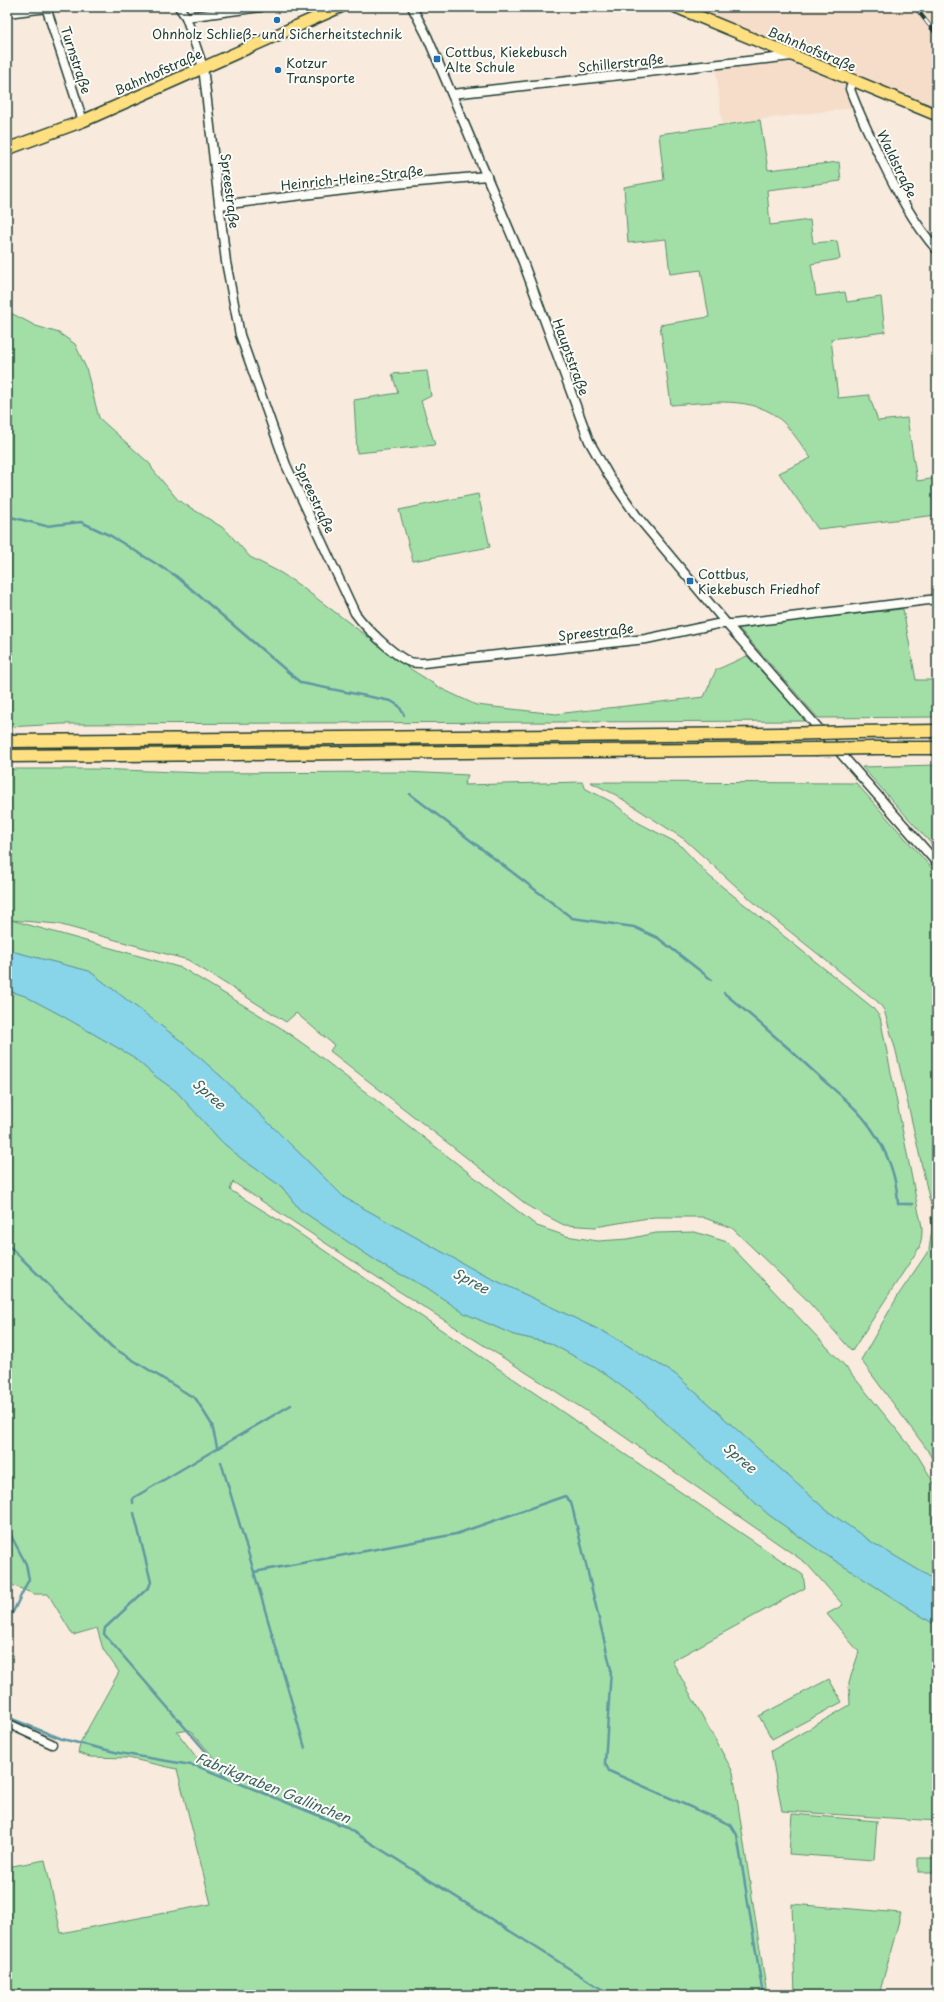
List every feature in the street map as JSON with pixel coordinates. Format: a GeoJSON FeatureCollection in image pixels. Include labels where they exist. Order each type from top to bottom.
{"type":"FeatureCollection","features":[{"type":"Feature","properties":{"kind":"highway"},"geometry":{"type":"LineString","coordinates":[[7,741],[780,734],[937,731]]}},
{"type":"Feature","properties":{"kind":"highway"},"geometry":{"type":"LineString","coordinates":[[7,756],[937,748]]}},
{"type":"Feature","properties":{"kind":"main road","name":"Bahnhofstraße"},"geometry":{"type":"LineString","coordinates":[[7,149],[83,121],[340,7]]}},
{"type":"Feature","properties":{"kind":"main road","name":"Bahnhofstraße"},"geometry":{"type":"LineString","coordinates":[[676,7],[937,115]]}},
{"type":"Feature","properties":{"kind":"street"},"geometry":{"type":"LineString","coordinates":[[7,13],[46,7]]}},
{"type":"Feature","properties":{"kind":"street","name":"Turnstraße"},"geometry":{"type":"LineString","coordinates":[[46,7],[83,121]]}},
{"type":"Feature","properties":{"kind":"street","name":"Spreestraße"},"geometry":{"type":"LineString","coordinates":[[179,7],[186,17],[203,67],[226,262],[240,335],[286,465],[355,613],[365,626],[401,657],[411,662],[423,663],[646,638],[726,624],[937,599]]}},
{"type":"Feature","properties":{"kind":"street"},"geometry":{"type":"LineString","coordinates":[[186,17],[261,7]]}},
{"type":"Feature","properties":{"kind":"street","name":"Hauptstraße"},"geometry":{"type":"LineString","coordinates":[[412,7],[428,36],[487,176],[538,302],[585,430],[598,458],[636,515],[726,624],[751,650],[937,863]]}},
{"type":"Feature","properties":{"kind":"street","name":"Schillerstraße"},"geometry":{"type":"LineString","coordinates":[[452,94],[792,56]]}},
{"type":"Feature","properties":{"kind":"street","name":"Waldstraße"},"geometry":{"type":"LineString","coordinates":[[853,81],[850,90],[862,121],[905,207],[937,250]]}},
{"type":"Feature","properties":{"kind":"street","name":"Heinrich-Heine-Straße"},"geometry":{"type":"LineString","coordinates":[[220,205],[396,184],[487,176]]}},
{"type":"Feature","properties":{"kind":"street"},"geometry":{"type":"LineString","coordinates":[[7,1723],[52,1744]]}},
{"type":"Feature","properties":{"kind":"shaded area"},"geometry":{"type":"Polygon","coordinates":[[[693,7],[925,7],[937,22],[937,108],[693,7]]]}},
{"type":"Feature","properties":{"kind":"shaded area"},"geometry":{"type":"Polygon","coordinates":[[[789,62],[845,82],[852,108],[722,124],[716,69],[789,62]]]}},
{"type":"Feature","properties":{"kind":"green space"},"geometry":{"type":"Polygon","coordinates":[[[760,120],[768,170],[839,162],[841,181],[767,190],[770,225],[810,220],[813,243],[837,241],[840,259],[811,264],[816,296],[845,292],[847,302],[881,297],[885,332],[831,339],[838,398],[869,395],[878,421],[907,418],[917,481],[937,478],[937,515],[818,529],[779,473],[811,458],[783,422],[772,413],[759,407],[745,404],[714,402],[671,405],[660,325],[709,317],[701,270],[670,274],[666,239],[628,243],[624,187],[664,180],[659,134],[760,120]]]}},
{"type":"Feature","properties":{"kind":"green space"},"geometry":{"type":"Polygon","coordinates":[[[7,311],[36,326],[59,333],[75,344],[86,368],[99,418],[150,464],[153,470],[178,500],[225,529],[250,557],[281,573],[299,585],[409,668],[442,689],[476,705],[556,714],[704,697],[716,670],[747,656],[808,721],[62,724],[7,727],[7,311]]]}},
{"type":"Feature","properties":{"kind":"green space"},"geometry":{"type":"Polygon","coordinates":[[[427,371],[431,396],[421,401],[435,445],[357,453],[354,400],[398,393],[392,374],[427,371]]]}},
{"type":"Feature","properties":{"kind":"green space"},"geometry":{"type":"Polygon","coordinates":[[[478,494],[490,547],[413,561],[399,510],[478,494]]]}},
{"type":"Feature","properties":{"kind":"green space"},"geometry":{"type":"Polygon","coordinates":[[[903,609],[916,680],[937,680],[937,717],[818,718],[737,626],[903,609]]]}},
{"type":"Feature","properties":{"kind":"green space"},"geometry":{"type":"Polygon","coordinates":[[[937,765],[937,850],[862,767],[937,765]]]}},
{"type":"Feature","properties":{"kind":"green space"},"geometry":{"type":"Polygon","coordinates":[[[7,769],[94,769],[203,773],[405,772],[468,775],[464,785],[582,782],[586,789],[612,802],[639,823],[679,844],[709,876],[872,1007],[880,1017],[921,1223],[922,1235],[919,1248],[852,1351],[805,1298],[732,1228],[702,1217],[654,1217],[595,1227],[564,1225],[531,1208],[330,1051],[334,1045],[296,1013],[286,1022],[188,960],[58,924],[11,920],[182,968],[281,1028],[309,1048],[537,1226],[566,1236],[598,1241],[628,1239],[656,1233],[695,1232],[727,1242],[845,1366],[918,1456],[937,1488],[937,1581],[873,1543],[826,1510],[675,1374],[610,1335],[480,1273],[345,1198],[225,1080],[181,1041],[89,971],[7,950],[7,769]]]}},
{"type":"Feature","properties":{"kind":"green space"},"geometry":{"type":"Polygon","coordinates":[[[590,782],[856,783],[937,874],[937,1201],[930,1202],[896,1051],[884,1010],[878,1002],[758,906],[684,839],[616,795],[590,782]]]}},
{"type":"Feature","properties":{"kind":"green space"},"geometry":{"type":"Polygon","coordinates":[[[7,990],[25,996],[132,1056],[155,1076],[176,1091],[222,1142],[242,1159],[282,1187],[299,1209],[384,1266],[426,1287],[464,1313],[514,1335],[550,1343],[601,1371],[639,1399],[769,1515],[820,1551],[937,1626],[937,1821],[782,1811],[771,1751],[850,1705],[849,1682],[859,1652],[827,1614],[843,1605],[806,1563],[596,1417],[386,1283],[233,1182],[230,1190],[291,1228],[803,1575],[805,1588],[672,1661],[733,1772],[767,1995],[7,1995],[7,1867],[45,1860],[61,1933],[211,1904],[177,1769],[128,1758],[90,1757],[78,1753],[81,1741],[119,1672],[103,1649],[97,1628],[73,1635],[48,1594],[34,1594],[7,1583],[7,990]],[[190,1730],[177,1732],[197,1758],[216,1760],[190,1730]]]}},
{"type":"Feature","properties":{"kind":"green space"},"geometry":{"type":"Polygon","coordinates":[[[931,1217],[937,1246],[937,1467],[926,1448],[861,1360],[899,1294],[929,1250],[932,1229],[931,1217]]]}},
{"type":"Feature","properties":{"kind":"green space"},"geometry":{"type":"Polygon","coordinates":[[[829,1679],[842,1702],[772,1739],[759,1716],[829,1679]]]}},
{"type":"Feature","properties":{"kind":"green space"},"geometry":{"type":"Polygon","coordinates":[[[792,1814],[877,1821],[874,1860],[789,1854],[792,1814]]]}},
{"type":"Feature","properties":{"kind":"green space"},"geometry":{"type":"Polygon","coordinates":[[[918,1858],[937,1858],[937,1872],[918,1872],[918,1858]]]}},
{"type":"Feature","properties":{"kind":"green space"},"geometry":{"type":"Polygon","coordinates":[[[792,1904],[901,1913],[879,1995],[795,1995],[792,1904]]]}},
{"type":"Feature","properties":{"kind":"water","name":"Spree"},"geometry":{"type":"Polygon","coordinates":[[[7,950],[89,971],[181,1041],[225,1080],[345,1198],[480,1273],[610,1335],[675,1374],[826,1510],[873,1543],[937,1581],[937,1626],[820,1551],[769,1515],[639,1399],[601,1371],[550,1343],[514,1335],[464,1313],[426,1287],[384,1266],[299,1209],[282,1187],[242,1159],[222,1142],[176,1091],[155,1076],[132,1056],[25,996],[7,990],[7,950]]]}},
{"type":"Feature","properties":{"kind":"waterway"},"geometry":{"type":"LineString","coordinates":[[7,516],[46,526],[81,522],[111,536],[176,576],[301,683],[391,701],[399,706],[404,715]]}},
{"type":"Feature","properties":{"kind":"waterway"},"geometry":{"type":"LineString","coordinates":[[410,794],[572,918],[634,927],[658,938],[712,980]]}},
{"type":"Feature","properties":{"kind":"waterway"},"geometry":{"type":"LineString","coordinates":[[724,993],[786,1046],[860,1114],[877,1137],[890,1164],[896,1184],[898,1204],[913,1204]]}},
{"type":"Feature","properties":{"kind":"waterway"},"geometry":{"type":"LineString","coordinates":[[931,1204],[937,1203]]}},
{"type":"Feature","properties":{"kind":"waterway"},"geometry":{"type":"LineString","coordinates":[[7,1244],[112,1347],[196,1399],[212,1425],[217,1447]]}},
{"type":"Feature","properties":{"kind":"waterway"},"geometry":{"type":"LineString","coordinates":[[133,1503],[133,1498],[291,1405]]}},
{"type":"Feature","properties":{"kind":"waterway"},"geometry":{"type":"LineString","coordinates":[[221,1462],[254,1572],[456,1534],[565,1496],[571,1502],[611,1669],[605,1763],[609,1771],[731,1825],[737,1835],[763,1995]]}},
{"type":"Feature","properties":{"kind":"waterway"},"geometry":{"type":"LineString","coordinates":[[134,1513],[151,1582],[149,1587],[105,1628],[104,1634],[208,1754],[224,1775]]}},
{"type":"Feature","properties":{"kind":"waterway","name":"Fabrikgraben Gallinchen"},"geometry":{"type":"LineString","coordinates":[[7,1528],[26,1564],[29,1579],[13,1612],[7,1617]]}},
{"type":"Feature","properties":{"kind":"waterway"},"geometry":{"type":"LineString","coordinates":[[254,1572],[305,1748]]}},
{"type":"Feature","properties":{"kind":"waterway","name":"Fabrikgraben Gallinchen"},"geometry":{"type":"LineString","coordinates":[[7,1717],[62,1739],[119,1753],[197,1766],[344,1826],[611,1995]]}},
{"type":"Feature","properties":{"kind":"railway"},"geometry":{"type":"LineString","coordinates":[[915,7],[937,35]]}},
{"type":"Feature","properties":{"kind":"place","name":"Ohnholz Schließ- und Sicherheitstechnik"},"geometry":{"type":"Point","coordinates":[277,20]}},
{"type":"Feature","properties":{"kind":"place","name":"Cottbus, Kiekebusch Alte Schule"},"geometry":{"type":"Point","coordinates":[437,59]}},
{"type":"Feature","properties":{"kind":"place","name":"Kotzur Transporte"},"geometry":{"type":"Point","coordinates":[278,70]}},
{"type":"Feature","properties":{"kind":"place","name":"Cottbus, Kiekebusch Friedhof"},"geometry":{"type":"Point","coordinates":[690,581]}}]}
